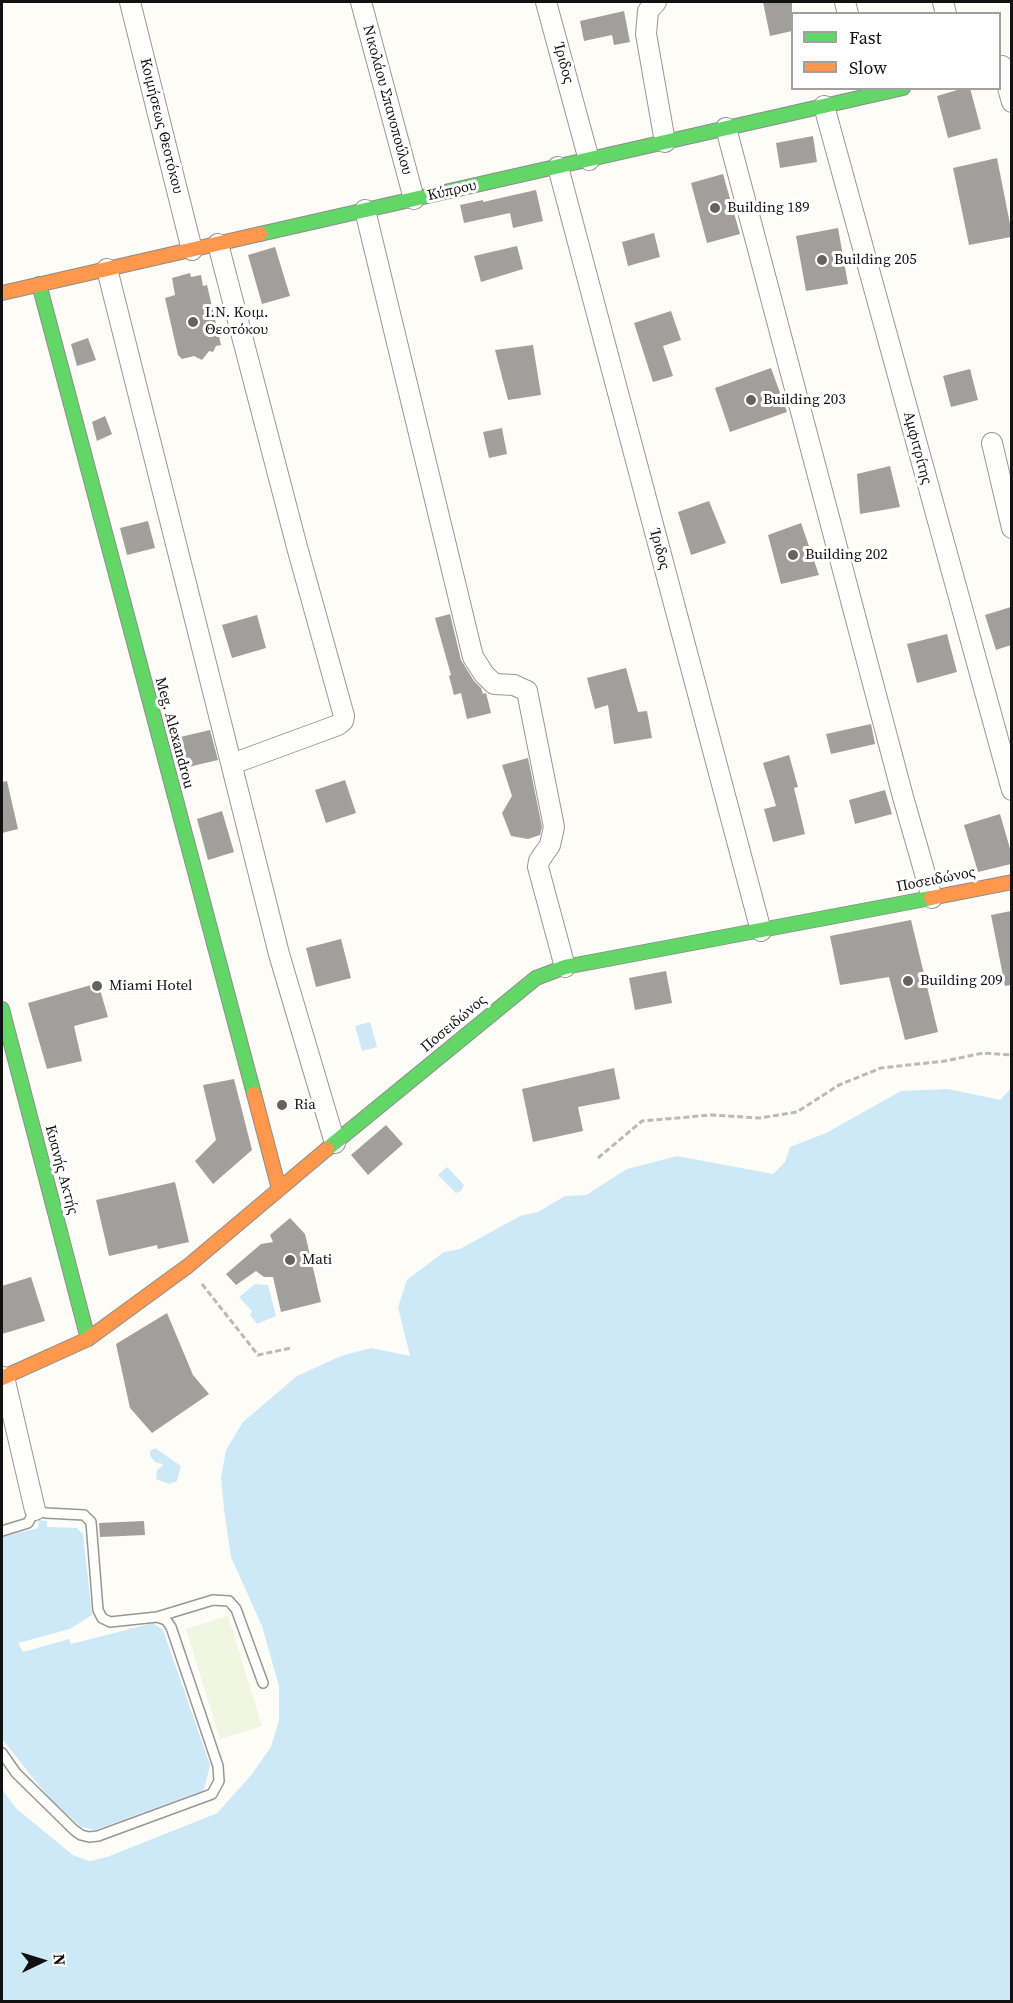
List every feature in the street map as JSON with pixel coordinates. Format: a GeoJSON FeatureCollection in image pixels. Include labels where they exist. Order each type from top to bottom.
{"type":"FeatureCollection","features":[{"type":"Feature","properties":{"kind":"street","name":"Κοιμήσεως Θεοτόκου"},"geometry":{"type":"LineString","coordinates":[[130,2],[192,250]]}},
{"type":"Feature","properties":{"kind":"street","name":"Νικολάου Σπανοπούλου"},"geometry":{"type":"LineString","coordinates":[[361,2],[414,199]]}},
{"type":"Feature","properties":{"kind":"street","name":"Ίριδος"},"geometry":{"type":"LineString","coordinates":[[546,2],[588,160]]}},
{"type":"Feature","properties":{"kind":"street"},"geometry":{"type":"LineString","coordinates":[[656,2],[648,11],[646,34],[665,142]]}},
{"type":"Feature","properties":{"kind":"street"},"geometry":{"type":"LineString","coordinates":[[1004,65],[1011,102]]}},
{"type":"Feature","properties":{"kind":"street","name":"Κύπρου"},"geometry":{"type":"LineString","coordinates":[[2,293],[726,129],[824,106],[868,92],[886,90]]}},
{"type":"Feature","properties":{"kind":"street","name":"Αμφιτρίτης"},"geometry":{"type":"LineString","coordinates":[[824,106],[1011,790]]}},
{"type":"Feature","properties":{"kind":"street"},"geometry":{"type":"LineString","coordinates":[[726,129],[903,797],[932,898]]}},
{"type":"Feature","properties":{"kind":"street","name":"Ίριδος"},"geometry":{"type":"LineString","coordinates":[[558,166],[760,931]]}},
{"type":"Feature","properties":{"kind":"street"},"geometry":{"type":"LineString","coordinates":[[365,210],[473,657],[494,684],[514,685],[527,691],[554,827],[550,844],[539,861],[538,867],[565,967]]}},
{"type":"Feature","properties":{"kind":"street"},"geometry":{"type":"LineString","coordinates":[[218,244],[294,536],[344,716],[343,721],[338,725],[232,764]]}},
{"type":"Feature","properties":{"kind":"street"},"geometry":{"type":"LineString","coordinates":[[106,269],[279,954],[335,1143]]}},
{"type":"Feature","properties":{"kind":"street","name":"Meg. Alexandrou"},"geometry":{"type":"LineString","coordinates":[[39,284],[279,1189]]}},
{"type":"Feature","properties":{"kind":"street"},"geometry":{"type":"LineString","coordinates":[[992,443],[1011,528]]}},
{"type":"Feature","properties":{"kind":"street","name":"Ποσειδώνος"},"geometry":{"type":"LineString","coordinates":[[3,1377],[88,1339],[188,1266],[536,978],[565,967],[1011,882]]}},
{"type":"Feature","properties":{"kind":"street","name":"Κυανής Ακτής"},"geometry":{"type":"LineString","coordinates":[[2,1009],[88,1339]]}},
{"type":"Feature","properties":{"kind":"street"},"geometry":{"type":"LineString","coordinates":[[3,1377],[35,1510]]}},
{"type":"Feature","properties":{"kind":"lane"},"geometry":{"type":"LineString","coordinates":[[2,1531],[28,1523],[35,1510],[46,1513],[84,1515],[91,1522],[98,1610],[102,1617],[111,1622],[157,1617],[213,1600],[229,1601],[236,1609],[263,1683]]}},
{"type":"Feature","properties":{"kind":"lane"},"geometry":{"type":"LineString","coordinates":[[2,1753],[16,1773],[74,1830],[89,1837],[98,1836],[212,1794],[219,1781],[218,1766],[171,1627],[166,1620],[157,1617]]}},
{"type":"Feature","properties":{"kind":"path"},"geometry":{"type":"LineString","coordinates":[[598,1158],[642,1121],[711,1115],[760,1118],[797,1112],[838,1085],[880,1068],[945,1061],[983,1053],[1011,1055]]}},
{"type":"Feature","properties":{"kind":"path"},"geometry":{"type":"LineString","coordinates":[[188,1266],[258,1355],[291,1348]]}},
{"type":"Feature","properties":{"kind":"green space"},"geometry":{"type":"Polygon","coordinates":[[[228,1616],[262,1726],[220,1739],[186,1629],[228,1616]]]}},
{"type":"Feature","properties":{"kind":"water"},"geometry":{"type":"Polygon","coordinates":[[[370,1022],[377,1047],[362,1051],[355,1026],[370,1022]]]}},
{"type":"Feature","properties":{"kind":"water"},"geometry":{"type":"Polygon","coordinates":[[[1011,1088],[1011,2001],[2,2001],[2,1789],[16,1808],[73,1855],[90,1861],[109,1856],[217,1813],[252,1774],[271,1747],[279,1720],[279,1686],[262,1626],[231,1557],[221,1478],[226,1450],[243,1422],[297,1376],[341,1356],[371,1348],[410,1356],[398,1307],[407,1280],[444,1252],[460,1249],[520,1216],[538,1212],[565,1196],[586,1195],[627,1169],[677,1156],[773,1174],[785,1162],[790,1147],[826,1133],[901,1091],[948,1089],[1000,1100],[1011,1088]]]}},
{"type":"Feature","properties":{"kind":"water"},"geometry":{"type":"Polygon","coordinates":[[[447,1167],[464,1185],[461,1191],[456,1193],[438,1175],[447,1167]]]}},
{"type":"Feature","properties":{"kind":"water"},"geometry":{"type":"Polygon","coordinates":[[[255,1284],[268,1285],[276,1316],[257,1324],[250,1315],[252,1311],[239,1297],[255,1284]]]}},
{"type":"Feature","properties":{"kind":"water"},"geometry":{"type":"Polygon","coordinates":[[[155,1448],[181,1466],[177,1481],[169,1484],[156,1479],[157,1470],[163,1466],[150,1456],[150,1451],[155,1448]]]}},
{"type":"Feature","properties":{"kind":"water"},"geometry":{"type":"Polygon","coordinates":[[[39,1520],[47,1521],[47,1527],[77,1528],[83,1534],[92,1615],[70,1629],[18,1643],[23,1652],[69,1639],[71,1644],[153,1623],[163,1630],[210,1765],[204,1790],[95,1830],[81,1827],[50,1799],[2,1739],[2,1537],[38,1528],[39,1520]]]}},
{"type":"Feature","properties":{"kind":"pier"},"geometry":{"type":"Polygon","coordinates":[[[252,1774],[217,1813],[109,1856],[90,1861],[73,1855],[16,1808],[2,1789],[2,1786],[19,1806],[75,1852],[90,1858],[216,1810],[246,1776],[252,1774]]]}},
{"type":"Feature","properties":{"kind":"building"},"geometry":{"type":"Polygon","coordinates":[[[763,2],[792,2],[791,31],[770,36],[763,2]]]}},
{"type":"Feature","properties":{"kind":"building"},"geometry":{"type":"Polygon","coordinates":[[[624,11],[630,42],[614,45],[612,35],[584,41],[580,21],[624,11]]]}},
{"type":"Feature","properties":{"kind":"building"},"geometry":{"type":"Polygon","coordinates":[[[957,90],[971,90],[981,129],[948,138],[937,96],[957,90]]]}},
{"type":"Feature","properties":{"kind":"building"},"geometry":{"type":"Polygon","coordinates":[[[813,136],[817,162],[780,168],[776,143],[813,136]]]}},
{"type":"Feature","properties":{"kind":"building"},"geometry":{"type":"Polygon","coordinates":[[[997,158],[1011,237],[969,245],[953,168],[997,158]]]}},
{"type":"Feature","properties":{"kind":"building","name":"Building 189"},"geometry":{"type":"Polygon","coordinates":[[[723,174],[740,234],[707,243],[691,183],[723,174]]]}},
{"type":"Feature","properties":{"kind":"building"},"geometry":{"type":"Polygon","coordinates":[[[536,190],[543,221],[513,228],[510,213],[464,223],[460,205],[536,190]]]}},
{"type":"Feature","properties":{"kind":"building","name":"Building 205"},"geometry":{"type":"Polygon","coordinates":[[[838,228],[848,284],[806,291],[796,236],[838,228]]]}},
{"type":"Feature","properties":{"kind":"building"},"geometry":{"type":"Polygon","coordinates":[[[654,233],[660,257],[628,266],[622,242],[654,233]]]}},
{"type":"Feature","properties":{"kind":"building"},"geometry":{"type":"Polygon","coordinates":[[[517,246],[523,269],[481,282],[474,256],[517,246]]]}},
{"type":"Feature","properties":{"kind":"building"},"geometry":{"type":"Polygon","coordinates":[[[275,247],[290,296],[262,304],[248,255],[275,247]]]}},
{"type":"Feature","properties":{"kind":"building","name":"Ι.Ν. Κοιμ. Θεοτόκου"},"geometry":{"type":"Polygon","coordinates":[[[190,273],[191,277],[201,275],[203,286],[207,285],[221,345],[216,346],[213,352],[209,351],[202,360],[194,356],[182,359],[178,355],[165,298],[175,295],[172,278],[190,273]]]}},
{"type":"Feature","properties":{"kind":"building"},"geometry":{"type":"Polygon","coordinates":[[[671,311],[681,340],[663,346],[673,376],[653,382],[634,323],[671,311]]]}},
{"type":"Feature","properties":{"kind":"building"},"geometry":{"type":"Polygon","coordinates":[[[88,338],[96,360],[77,366],[71,344],[88,338]]]}},
{"type":"Feature","properties":{"kind":"building"},"geometry":{"type":"Polygon","coordinates":[[[533,345],[541,395],[508,400],[495,350],[533,345]]]}},
{"type":"Feature","properties":{"kind":"building","name":"Building 203"},"geometry":{"type":"Polygon","coordinates":[[[771,368],[787,412],[730,432],[715,388],[771,368]]]}},
{"type":"Feature","properties":{"kind":"building"},"geometry":{"type":"Polygon","coordinates":[[[970,369],[978,400],[951,407],[943,376],[970,369]]]}},
{"type":"Feature","properties":{"kind":"building"},"geometry":{"type":"Polygon","coordinates":[[[105,416],[112,434],[97,441],[92,422],[105,416]]]}},
{"type":"Feature","properties":{"kind":"building"},"geometry":{"type":"Polygon","coordinates":[[[502,428],[507,454],[489,458],[483,432],[502,428]]]}},
{"type":"Feature","properties":{"kind":"building"},"geometry":{"type":"Polygon","coordinates":[[[890,466],[900,507],[860,514],[857,474],[890,466]]]}},
{"type":"Feature","properties":{"kind":"building"},"geometry":{"type":"Polygon","coordinates":[[[709,501],[726,543],[691,555],[678,512],[709,501]]]}},
{"type":"Feature","properties":{"kind":"building"},"geometry":{"type":"Polygon","coordinates":[[[148,521],[155,548],[127,555],[120,528],[148,521]]]}},
{"type":"Feature","properties":{"kind":"building","name":"Building 202"},"geometry":{"type":"Polygon","coordinates":[[[801,523],[819,575],[781,584],[768,535],[801,523]]]}},
{"type":"Feature","properties":{"kind":"building"},"geometry":{"type":"Polygon","coordinates":[[[1011,607],[1011,645],[996,650],[985,615],[1011,607]]]}},
{"type":"Feature","properties":{"kind":"building"},"geometry":{"type":"Polygon","coordinates":[[[450,614],[461,660],[483,694],[486,693],[491,713],[467,719],[461,693],[454,695],[449,676],[451,675],[435,618],[450,614]]]}},
{"type":"Feature","properties":{"kind":"building"},"geometry":{"type":"Polygon","coordinates":[[[257,615],[266,648],[232,658],[222,625],[257,615]]]}},
{"type":"Feature","properties":{"kind":"building"},"geometry":{"type":"Polygon","coordinates":[[[947,634],[957,672],[917,683],[907,644],[947,634]]]}},
{"type":"Feature","properties":{"kind":"building"},"geometry":{"type":"Polygon","coordinates":[[[626,668],[638,712],[647,711],[652,738],[614,744],[608,705],[595,709],[587,678],[626,668]]]}},
{"type":"Feature","properties":{"kind":"building"},"geometry":{"type":"Polygon","coordinates":[[[871,724],[875,744],[831,754],[826,734],[871,724]]]}},
{"type":"Feature","properties":{"kind":"building"},"geometry":{"type":"Polygon","coordinates":[[[210,730],[218,760],[184,768],[176,738],[210,730]]]}},
{"type":"Feature","properties":{"kind":"building"},"geometry":{"type":"Polygon","coordinates":[[[789,755],[798,787],[794,788],[805,834],[773,842],[764,809],[776,806],[763,763],[789,755]]]}},
{"type":"Feature","properties":{"kind":"building"},"geometry":{"type":"Polygon","coordinates":[[[528,758],[542,827],[540,835],[528,839],[511,836],[502,813],[512,796],[502,765],[528,758]]]}},
{"type":"Feature","properties":{"kind":"building"},"geometry":{"type":"Polygon","coordinates":[[[345,780],[356,813],[326,823],[315,790],[345,780]]]}},
{"type":"Feature","properties":{"kind":"building"},"geometry":{"type":"Polygon","coordinates":[[[7,781],[18,829],[2,833],[2,782],[7,781]]]}},
{"type":"Feature","properties":{"kind":"building"},"geometry":{"type":"Polygon","coordinates":[[[885,790],[892,814],[855,824],[849,800],[885,790]]]}},
{"type":"Feature","properties":{"kind":"building"},"geometry":{"type":"Polygon","coordinates":[[[222,811],[234,852],[208,860],[197,819],[222,811]]]}},
{"type":"Feature","properties":{"kind":"building"},"geometry":{"type":"Polygon","coordinates":[[[1000,814],[1011,852],[1011,864],[978,872],[964,825],[1000,814]]]}},
{"type":"Feature","properties":{"kind":"building"},"geometry":{"type":"Polygon","coordinates":[[[1011,911],[1011,985],[1005,986],[991,915],[1011,911]]]}},
{"type":"Feature","properties":{"kind":"building","name":"Building 209"},"geometry":{"type":"Polygon","coordinates":[[[911,920],[938,1032],[905,1040],[889,977],[840,985],[830,936],[911,920]]]}},
{"type":"Feature","properties":{"kind":"building"},"geometry":{"type":"Polygon","coordinates":[[[341,939],[351,978],[316,987],[306,948],[341,939]]]}},
{"type":"Feature","properties":{"kind":"building"},"geometry":{"type":"Polygon","coordinates":[[[666,971],[672,1003],[635,1010],[629,978],[666,971]]]}},
{"type":"Feature","properties":{"kind":"building"},"geometry":{"type":"Polygon","coordinates":[[[98,983],[108,1017],[74,1026],[82,1061],[47,1069],[28,1003],[98,983]]]}},
{"type":"Feature","properties":{"kind":"building"},"geometry":{"type":"Polygon","coordinates":[[[614,1068],[620,1099],[578,1107],[583,1131],[533,1142],[522,1089],[614,1068]]]}},
{"type":"Feature","properties":{"kind":"building"},"geometry":{"type":"Polygon","coordinates":[[[234,1079],[252,1150],[213,1184],[195,1161],[216,1140],[203,1085],[234,1079]]]}},
{"type":"Feature","properties":{"kind":"building"},"geometry":{"type":"Polygon","coordinates":[[[386,1125],[403,1144],[368,1175],[351,1155],[386,1125]]]}},
{"type":"Feature","properties":{"kind":"building"},"geometry":{"type":"Polygon","coordinates":[[[175,1182],[189,1242],[158,1249],[157,1245],[109,1256],[96,1200],[175,1182]]]}},
{"type":"Feature","properties":{"kind":"building","name":"Mati"},"geometry":{"type":"Polygon","coordinates":[[[290,1218],[305,1234],[321,1302],[281,1312],[273,1277],[264,1277],[256,1271],[236,1285],[226,1274],[261,1244],[273,1242],[270,1235],[290,1218]]]}},
{"type":"Feature","properties":{"kind":"building"},"geometry":{"type":"Polygon","coordinates":[[[31,1277],[45,1321],[2,1334],[2,1286],[31,1277]]]}},
{"type":"Feature","properties":{"kind":"building"},"geometry":{"type":"Polygon","coordinates":[[[167,1313],[193,1375],[209,1394],[152,1433],[130,1408],[116,1344],[167,1313]]]}},
{"type":"Feature","properties":{"kind":"building"},"geometry":{"type":"Polygon","coordinates":[[[144,1521],[145,1535],[100,1537],[99,1523],[144,1521]]]}},
{"type":"Feature","properties":{"kind":"traffic: fast"},"geometry":{"type":"LineString","coordinates":[[260,234],[894,90]]}},
{"type":"Feature","properties":{"kind":"traffic: fast"},"geometry":{"type":"LineString","coordinates":[[39,284],[254,1094]]}},
{"type":"Feature","properties":{"kind":"traffic: fast"},"geometry":{"type":"LineString","coordinates":[[327,1149],[536,978],[565,967],[931,898]]}},
{"type":"Feature","properties":{"kind":"traffic: fast"},"geometry":{"type":"LineString","coordinates":[[2,1009],[88,1339]]}},
{"type":"Feature","properties":{"kind":"traffic: slow"},"geometry":{"type":"LineString","coordinates":[[2,293],[260,234]]}},
{"type":"Feature","properties":{"kind":"traffic: slow"},"geometry":{"type":"LineString","coordinates":[[931,898],[1012,882]]}},
{"type":"Feature","properties":{"kind":"traffic: slow"},"geometry":{"type":"LineString","coordinates":[[254,1094],[279,1189]]}},
{"type":"Feature","properties":{"kind":"traffic: slow"},"geometry":{"type":"LineString","coordinates":[[2,1378],[88,1339],[188,1266],[327,1149]]}},
{"type":"Feature","properties":{"kind":"place","name":"Building 189"},"geometry":{"type":"Point","coordinates":[715,208]}},
{"type":"Feature","properties":{"kind":"place","name":"Building 205"},"geometry":{"type":"Point","coordinates":[822,260]}},
{"type":"Feature","properties":{"kind":"place","name":"Ι.Ν. Κοιμ. Θεοτόκου"},"geometry":{"type":"Point","coordinates":[193,322]}},
{"type":"Feature","properties":{"kind":"place","name":"Building 203"},"geometry":{"type":"Point","coordinates":[751,400]}},
{"type":"Feature","properties":{"kind":"place","name":"Building 202"},"geometry":{"type":"Point","coordinates":[793,555]}},
{"type":"Feature","properties":{"kind":"place","name":"Building 209"},"geometry":{"type":"Point","coordinates":[908,981]}},
{"type":"Feature","properties":{"kind":"place","name":"Miami Hotel"},"geometry":{"type":"Point","coordinates":[97,986]}},
{"type":"Feature","properties":{"kind":"place","name":"Ria"},"geometry":{"type":"Point","coordinates":[282,1105]}},
{"type":"Feature","properties":{"kind":"place","name":"Mati"},"geometry":{"type":"Point","coordinates":[290,1260]}}]}
